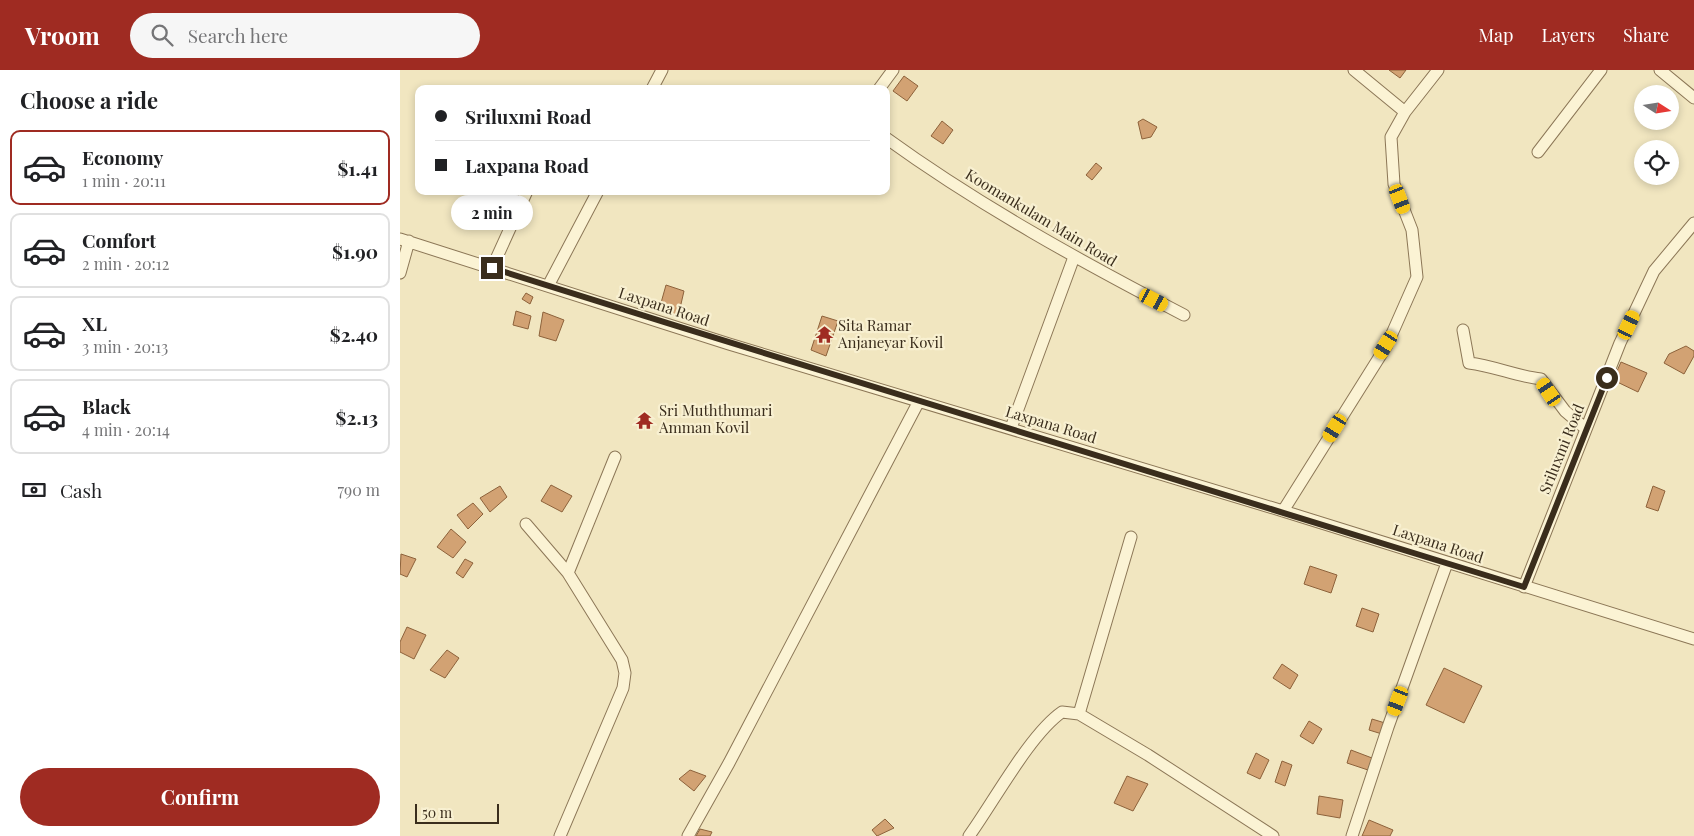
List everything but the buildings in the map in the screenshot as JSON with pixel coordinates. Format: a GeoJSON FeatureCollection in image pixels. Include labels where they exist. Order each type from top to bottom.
{"type":"FeatureCollection","features":[{"type":"Feature","properties":{"kind":"street"},"geometry":{"type":"LineString","coordinates":[[654,85],[662,70]]}},
{"type":"Feature","properties":{"kind":"street"},"geometry":{"type":"LineString","coordinates":[[882,85],[893,70]]}},
{"type":"Feature","properties":{"kind":"street"},"geometry":{"type":"LineString","coordinates":[[1354,70],[1405,112]]}},
{"type":"Feature","properties":{"kind":"street"},"geometry":{"type":"LineString","coordinates":[[1283,511],[1386,345],[1417,277],[1412,230],[1394,184],[1391,137],[1405,112],[1438,70]]}},
{"type":"Feature","properties":{"kind":"street"},"geometry":{"type":"LineString","coordinates":[[1538,152],[1602,70]]}},
{"type":"Feature","properties":{"kind":"street"},"geometry":{"type":"LineString","coordinates":[[1660,70],[1694,98]]}},
{"type":"Feature","properties":{"kind":"street","name":"Koomankulam Main Road"},"geometry":{"type":"LineString","coordinates":[[890,141],[926,167],[1074,257],[1184,315]]}},
{"type":"Feature","properties":{"kind":"street"},"geometry":{"type":"LineString","coordinates":[[492,268],[525,195]]}},
{"type":"Feature","properties":{"kind":"street"},"geometry":{"type":"LineString","coordinates":[[548,286],[596,195]]}},
{"type":"Feature","properties":{"kind":"street","name":"Sriluxmi Road"},"geometry":{"type":"LineString","coordinates":[[1524,587],[1620,343],[1654,271],[1694,223]]}},
{"type":"Feature","properties":{"kind":"street"},"geometry":{"type":"LineString","coordinates":[[400,273],[404,240]]}},
{"type":"Feature","properties":{"kind":"street","name":"Laxpana Road"},"geometry":{"type":"LineString","coordinates":[[404,240],[730,344],[1283,511],[1694,639]]}},
{"type":"Feature","properties":{"kind":"street"},"geometry":{"type":"LineString","coordinates":[[1011,428],[1074,257]]}},
{"type":"Feature","properties":{"kind":"street"},"geometry":{"type":"LineString","coordinates":[[1463,330],[1470,363],[1495,366],[1523,377],[1541,379],[1565,411],[1586,429]]}},
{"type":"Feature","properties":{"kind":"street"},"geometry":{"type":"LineString","coordinates":[[688,836],[729,763],[919,400]]}},
{"type":"Feature","properties":{"kind":"street"},"geometry":{"type":"LineString","coordinates":[[568,572],[615,457]]}},
{"type":"Feature","properties":{"kind":"street"},"geometry":{"type":"LineString","coordinates":[[526,524],[568,572],[622,660],[625,672],[623,688],[560,836]]}},
{"type":"Feature","properties":{"kind":"street"},"geometry":{"type":"LineString","coordinates":[[1079,714],[1131,537]]}},
{"type":"Feature","properties":{"kind":"street"},"geometry":{"type":"LineString","coordinates":[[1352,836],[1446,563]]}},
{"type":"Feature","properties":{"kind":"street"},"geometry":{"type":"LineString","coordinates":[[969,836],[1026,754],[1053,718],[1062,712],[1079,714],[1148,755],[1273,836]]}},
{"type":"Feature","properties":{"kind":"place","name":"Sita Ramar Anjaneyar Kovil"},"geometry":{"type":"Point","coordinates":[824,335]}},
{"type":"Feature","properties":{"kind":"place","name":"Sri Muththumari Amman Kovil"},"geometry":{"type":"Point","coordinates":[645,420]}},
{"type":"Feature","properties":{"kind":"route"},"geometry":{"type":"LineString","coordinates":[[492,268],[730,344],[1283,511],[1524,587],[1607,378]]}}]}
